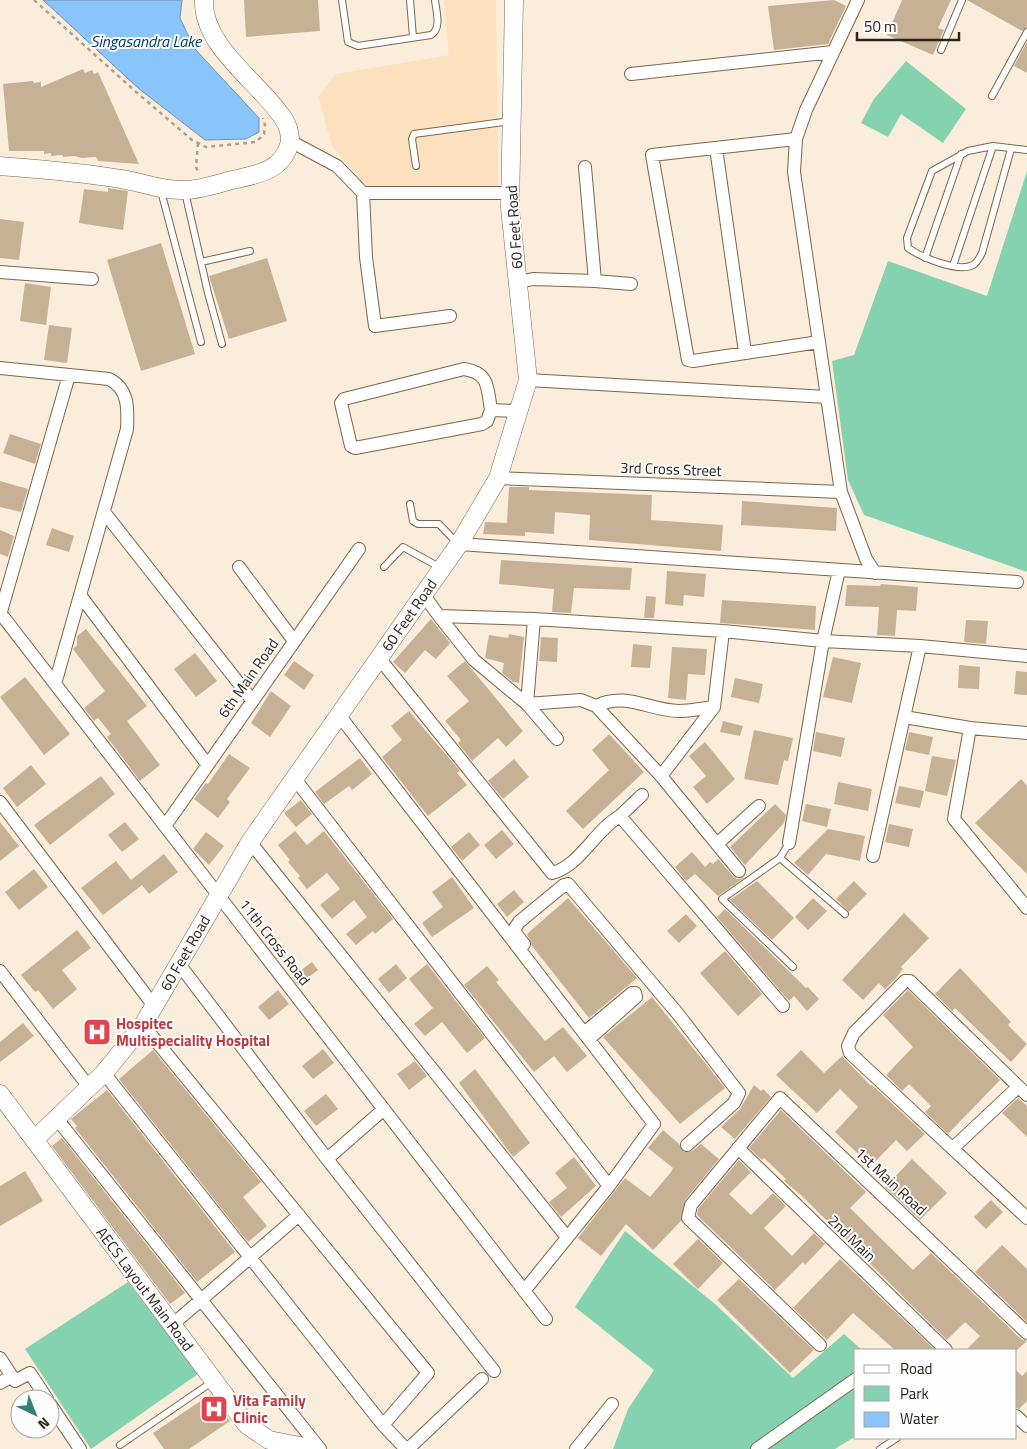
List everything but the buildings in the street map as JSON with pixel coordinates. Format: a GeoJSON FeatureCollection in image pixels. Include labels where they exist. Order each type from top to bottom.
{"type":"FeatureCollection","features":[{"type":"Feature","properties":{"kind":"street"},"geometry":{"type":"LineString","coordinates":[[0,166],[121,178],[160,187],[185,190],[205,187],[270,170],[283,159],[290,141],[288,128],[281,114],[219,44],[209,28],[204,0]]}},
{"type":"Feature","properties":{"kind":"street","name":"60 Feet Road"},"geometry":{"type":"LineString","coordinates":[[34,1140],[104,1073],[144,1025],[250,842],[459,544],[498,478],[528,380],[510,193],[514,0]]}},
{"type":"Feature","properties":{"kind":"street"},"geometry":{"type":"LineString","coordinates":[[858,0],[806,110],[796,139],[794,172],[842,492],[866,559],[875,573]]}},
{"type":"Feature","properties":{"kind":"street"},"geometry":{"type":"LineString","coordinates":[[632,74],[833,52]]}},
{"type":"Feature","properties":{"kind":"street"},"geometry":{"type":"LineString","coordinates":[[796,139],[652,155],[688,360],[819,342]]}},
{"type":"Feature","properties":{"kind":"street"},"geometry":{"type":"LineString","coordinates":[[290,141],[337,166],[364,192],[510,193]]}},
{"type":"Feature","properties":{"kind":"street"},"geometry":{"type":"LineString","coordinates":[[716,148],[745,352]]}},
{"type":"Feature","properties":{"kind":"street"},"geometry":{"type":"LineString","coordinates":[[585,166],[595,281]]}},
{"type":"Feature","properties":{"kind":"street"},"geometry":{"type":"LineString","coordinates":[[364,192],[366,257],[374,326],[450,316]]}},
{"type":"Feature","properties":{"kind":"street"},"geometry":{"type":"LineString","coordinates":[[0,272],[92,280]]}},
{"type":"Feature","properties":{"kind":"street"},"geometry":{"type":"LineString","coordinates":[[518,282],[533,279],[631,284]]}},
{"type":"Feature","properties":{"kind":"street"},"geometry":{"type":"LineString","coordinates":[[0,368],[109,379],[118,383],[125,397],[127,429],[55,684]]}},
{"type":"Feature","properties":{"kind":"street"},"geometry":{"type":"LineString","coordinates":[[464,369],[476,371],[483,376],[487,385],[491,410],[487,421],[482,424],[355,448],[351,446],[341,403],[344,399],[464,369]]}},
{"type":"Feature","properties":{"kind":"street"},"geometry":{"type":"LineString","coordinates":[[0,615],[69,375]]}},
{"type":"Feature","properties":{"kind":"street"},"geometry":{"type":"LineString","coordinates":[[528,380],[827,397]]}},
{"type":"Feature","properties":{"kind":"street"},"geometry":{"type":"LineString","coordinates":[[491,410],[518,411]]}},
{"type":"Feature","properties":{"kind":"street","name":"3rd Cross Street"},"geometry":{"type":"LineString","coordinates":[[498,478],[842,492]]}},
{"type":"Feature","properties":{"kind":"street"},"geometry":{"type":"LineString","coordinates":[[104,512],[252,700]]}},
{"type":"Feature","properties":{"kind":"street"},"geometry":{"type":"LineString","coordinates":[[459,544],[1017,582]]}},
{"type":"Feature","properties":{"kind":"street","name":"6th Main Road"},"geometry":{"type":"LineString","coordinates":[[165,826],[358,549]]}},
{"type":"Feature","properties":{"kind":"street"},"geometry":{"type":"LineString","coordinates":[[239,567],[294,641]]}},
{"type":"Feature","properties":{"kind":"street"},"geometry":{"type":"LineString","coordinates":[[789,843],[823,641],[839,570]]}},
{"type":"Feature","properties":{"kind":"street"},"geometry":{"type":"LineString","coordinates":[[423,594],[474,660],[527,704],[557,740]]}},
{"type":"Feature","properties":{"kind":"street"},"geometry":{"type":"LineString","coordinates":[[80,595],[207,764]]}},
{"type":"Feature","properties":{"kind":"street","name":"11th Cross Road"},"geometry":{"type":"LineString","coordinates":[[0,615],[546,1318]]}},
{"type":"Feature","properties":{"kind":"street"},"geometry":{"type":"LineString","coordinates":[[440,616],[534,619],[723,631],[823,641],[920,646],[1027,656]]}},
{"type":"Feature","properties":{"kind":"street"},"geometry":{"type":"LineString","coordinates":[[527,704],[534,619]]}},
{"type":"Feature","properties":{"kind":"street"},"geometry":{"type":"LineString","coordinates":[[661,776],[714,707],[723,631]]}},
{"type":"Feature","properties":{"kind":"street"},"geometry":{"type":"LineString","coordinates":[[873,856],[920,646]]}},
{"type":"Feature","properties":{"kind":"street"},"geometry":{"type":"LineString","coordinates":[[379,658],[552,874],[563,870],[609,822],[620,816],[642,795]]}},
{"type":"Feature","properties":{"kind":"street"},"geometry":{"type":"LineString","coordinates":[[596,706],[604,702],[627,699],[678,711],[714,707]]}},
{"type":"Feature","properties":{"kind":"street"},"geometry":{"type":"LineString","coordinates":[[527,704],[581,700],[596,706],[661,776],[739,871]]}},
{"type":"Feature","properties":{"kind":"street"},"geometry":{"type":"LineString","coordinates":[[339,715],[591,1031]]}},
{"type":"Feature","properties":{"kind":"street"},"geometry":{"type":"LineString","coordinates":[[904,717],[970,728],[1027,733]]}},
{"type":"Feature","properties":{"kind":"street"},"geometry":{"type":"LineString","coordinates":[[970,728],[954,819],[1027,908]]}},
{"type":"Feature","properties":{"kind":"street"},"geometry":{"type":"LineString","coordinates":[[294,779],[608,1186]]}},
{"type":"Feature","properties":{"kind":"street"},"geometry":{"type":"LineString","coordinates":[[0,802],[154,1006]]}},
{"type":"Feature","properties":{"kind":"street"},"geometry":{"type":"LineString","coordinates":[[717,844],[758,806]]}},
{"type":"Feature","properties":{"kind":"street"},"geometry":{"type":"LineString","coordinates":[[620,816],[783,1006]]}},
{"type":"Feature","properties":{"kind":"street"},"geometry":{"type":"LineString","coordinates":[[250,842],[566,1236]]}},
{"type":"Feature","properties":{"kind":"street"},"geometry":{"type":"LineString","coordinates":[[524,1291],[566,1236],[608,1186],[654,1124],[591,1031],[516,934],[519,922],[564,885],[568,884],[648,978],[740,1093],[734,1103],[687,1145]]}},
{"type":"Feature","properties":{"kind":"street"},"geometry":{"type":"LineString","coordinates":[[179,964],[327,1160],[494,1371]]}},
{"type":"Feature","properties":{"kind":"street"},"geometry":{"type":"LineString","coordinates":[[0,971],[89,1087]]}},
{"type":"Feature","properties":{"kind":"street"},"geometry":{"type":"LineString","coordinates":[[591,1031],[648,978]]}},
{"type":"Feature","properties":{"kind":"street"},"geometry":{"type":"LineString","coordinates":[[953,1148],[1022,1091],[916,985],[910,980],[905,981],[854,1033],[848,1046],[850,1053],[1027,1218]]}},
{"type":"Feature","properties":{"kind":"street"},"geometry":{"type":"LineString","coordinates":[[144,1025],[428,1373],[384,1425]]}},
{"type":"Feature","properties":{"kind":"street"},"geometry":{"type":"LineString","coordinates":[[104,1073],[249,1258],[384,1425],[407,1449],[482,1379]]}},
{"type":"Feature","properties":{"kind":"street","name":"AECS Layout Main Road"},"geometry":{"type":"LineString","coordinates":[[0,1094],[247,1425],[269,1440],[312,1449]]}},
{"type":"Feature","properties":{"kind":"street","name":"1st Main Road"},"geometry":{"type":"LineString","coordinates":[[738,1148],[780,1098],[1027,1333]]}},
{"type":"Feature","properties":{"kind":"street"},"geometry":{"type":"LineString","coordinates":[[327,1160],[384,1109]]}},
{"type":"Feature","properties":{"kind":"street"},"geometry":{"type":"LineString","coordinates":[[57,1118],[320,1449]]}},
{"type":"Feature","properties":{"kind":"street"},"geometry":{"type":"LineString","coordinates":[[738,1148],[691,1204],[688,1218],[820,1345]]}},
{"type":"Feature","properties":{"kind":"street","name":"2nd Main"},"geometry":{"type":"LineString","coordinates":[[738,1148],[945,1349]]}},
{"type":"Feature","properties":{"kind":"street"},"geometry":{"type":"LineString","coordinates":[[172,1325],[299,1216]]}},
{"type":"Feature","properties":{"kind":"street"},"geometry":{"type":"LineString","coordinates":[[0,1358],[15,1381],[30,1373],[40,1389]]}},
{"type":"Feature","properties":{"kind":"street"},"geometry":{"type":"LineString","coordinates":[[0,1383],[12,1376]]}},
{"type":"Feature","properties":{"kind":"street"},"geometry":{"type":"LineString","coordinates":[[757,1449],[854,1380]]}},
{"type":"Feature","properties":{"kind":"street"},"geometry":{"type":"LineString","coordinates":[[576,1449],[612,1404]]}},
{"type":"Feature","properties":{"kind":"street"},"geometry":{"type":"LineString","coordinates":[[1017,1417],[1027,1426]]}},
{"type":"Feature","properties":{"kind":"street"},"geometry":{"type":"LineString","coordinates":[[60,1421],[75,1447]]}},
{"type":"Feature","properties":{"kind":"lane"},"geometry":{"type":"LineString","coordinates":[[342,0],[348,42],[358,46],[431,35],[436,32],[435,0]]}},
{"type":"Feature","properties":{"kind":"lane"},"geometry":{"type":"LineString","coordinates":[[410,0],[413,37]]}},
{"type":"Feature","properties":{"kind":"lane"},"geometry":{"type":"LineString","coordinates":[[941,50],[962,0]]}},
{"type":"Feature","properties":{"kind":"lane"},"geometry":{"type":"LineString","coordinates":[[992,96],[1027,32]]}},
{"type":"Feature","properties":{"kind":"lane"},"geometry":{"type":"LineString","coordinates":[[416,166],[412,139],[414,134],[512,121]]}},
{"type":"Feature","properties":{"kind":"lane"},"geometry":{"type":"LineString","coordinates":[[954,266],[993,146]]}},
{"type":"Feature","properties":{"kind":"lane"},"geometry":{"type":"LineString","coordinates":[[1012,150],[982,253],[975,264],[963,269],[925,258],[908,248],[907,238],[932,170],[961,154],[993,146],[1012,150],[1027,150]]}},
{"type":"Feature","properties":{"kind":"lane"},"geometry":{"type":"LineString","coordinates":[[925,258],[961,154]]}},
{"type":"Feature","properties":{"kind":"lane"},"geometry":{"type":"LineString","coordinates":[[160,187],[201,342]]}},
{"type":"Feature","properties":{"kind":"lane"},"geometry":{"type":"LineString","coordinates":[[185,190],[222,344]]}},
{"type":"Feature","properties":{"kind":"lane"},"geometry":{"type":"LineString","coordinates":[[201,262],[250,251]]}},
{"type":"Feature","properties":{"kind":"lane"},"geometry":{"type":"LineString","coordinates":[[410,504],[413,521],[418,524],[439,524],[459,544]]}},
{"type":"Feature","properties":{"kind":"lane"},"geometry":{"type":"LineString","coordinates":[[384,566],[403,547],[442,568]]}},
{"type":"Feature","properties":{"kind":"lane"},"geometry":{"type":"LineString","coordinates":[[789,843],[780,858],[722,899],[793,967]]}},
{"type":"Feature","properties":{"kind":"lane"},"geometry":{"type":"LineString","coordinates":[[780,858],[845,914]]}},
{"type":"Feature","properties":{"kind":"lane"},"geometry":{"type":"LineString","coordinates":[[120,1445],[213,1381]]}},
{"type":"Feature","properties":{"kind":"lane"},"geometry":{"type":"LineString","coordinates":[[880,1449],[895,1439]]}},
{"type":"Feature","properties":{"kind":"path"},"geometry":{"type":"LineString","coordinates":[[34,0],[135,91],[198,143],[206,147],[256,142],[264,134],[265,125],[262,116]]}},
{"type":"Feature","properties":{"kind":"path"},"geometry":{"type":"LineString","coordinates":[[198,143],[196,167],[205,187]]}},
{"type":"Feature","properties":{"kind":"shaded area"},"geometry":{"type":"Polygon","coordinates":[[[444,0],[496,0],[498,187],[367,189],[332,146],[318,97],[336,74],[449,55],[444,0]]]}},
{"type":"Feature","properties":{"kind":"green space"},"geometry":{"type":"Polygon","coordinates":[[[906,61],[966,109],[943,143],[901,114],[888,137],[861,123],[874,99],[906,61]]]}},
{"type":"Feature","properties":{"kind":"green space"},"geometry":{"type":"Polygon","coordinates":[[[1027,171],[1027,572],[864,515],[848,480],[832,361],[854,355],[888,261],[987,296],[1027,171]]]}},
{"type":"Feature","properties":{"kind":"green space"},"geometry":{"type":"Polygon","coordinates":[[[625,1231],[715,1304],[793,1378],[844,1334],[861,1349],[854,1349],[854,1437],[835,1449],[613,1449],[628,1409],[654,1370],[575,1307],[625,1231]]]}},
{"type":"Feature","properties":{"kind":"green space"},"geometry":{"type":"Polygon","coordinates":[[[128,1282],[198,1374],[91,1449],[60,1402],[60,1389],[51,1389],[25,1349],[128,1282]]]}},
{"type":"Feature","properties":{"kind":"water","name":"Singasandra Lake"},"geometry":{"type":"Polygon","coordinates":[[[43,0],[182,0],[180,18],[194,48],[259,118],[259,132],[246,139],[205,140],[138,88],[43,0]]]}},
{"type":"Feature","properties":{"kind":"place","name":"Hospitec Multispeciality Hospital"},"geometry":{"type":"Point","coordinates":[97,1032]}},
{"type":"Feature","properties":{"kind":"place","name":"Vita Family Clinic"},"geometry":{"type":"Point","coordinates":[214,1409]}}]}
